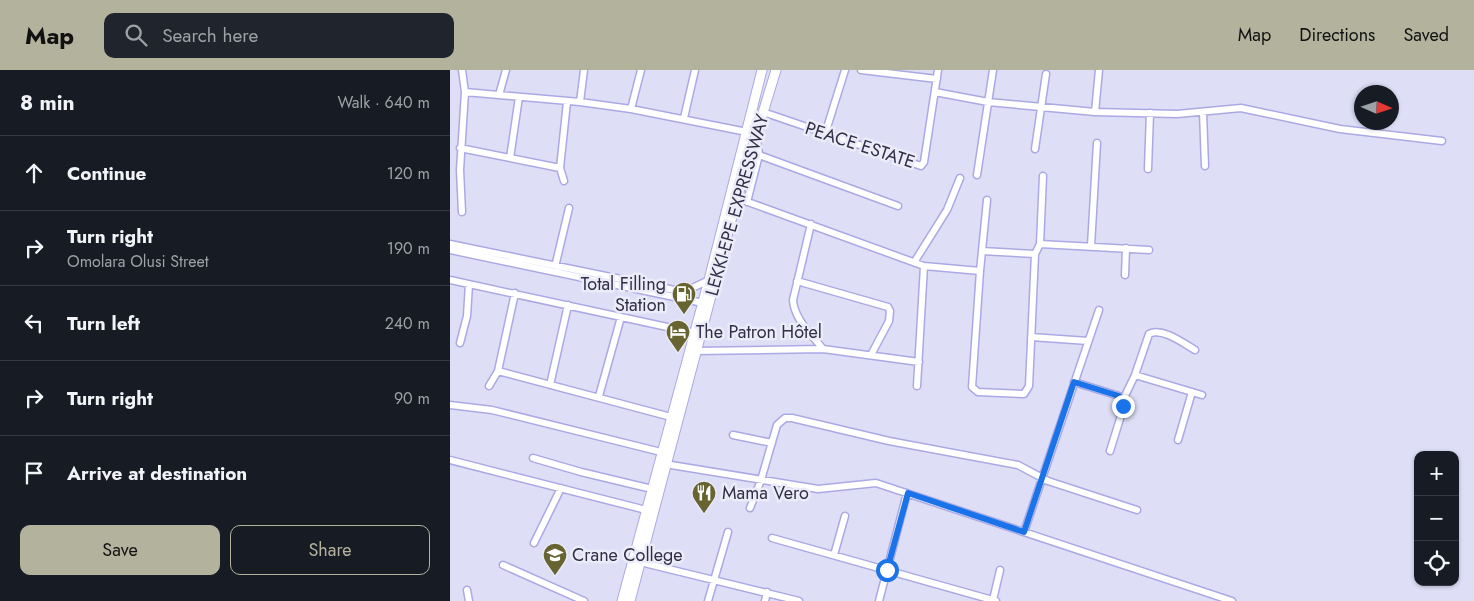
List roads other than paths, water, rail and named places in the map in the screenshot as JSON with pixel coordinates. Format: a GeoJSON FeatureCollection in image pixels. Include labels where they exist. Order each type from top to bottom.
{"type":"FeatureCollection","features":[{"type":"Feature","properties":{"kind":"highway","name":"LEKKI-EPE EXPRESSWAY"},"geometry":{"type":"LineString","coordinates":[[630,601],[737,198],[752,133],[762,70]]}},
{"type":"Feature","properties":{"kind":"highway","name":"LEKKI-EPE EXPRESSWAY"},"geometry":{"type":"LineString","coordinates":[[622,601],[709,280],[752,133],[763,112],[776,70]]}},
{"type":"Feature","properties":{"kind":"street"},"geometry":{"type":"LineString","coordinates":[[462,70],[464,92],[460,148],[462,212]]}},
{"type":"Feature","properties":{"kind":"street"},"geometry":{"type":"LineString","coordinates":[[499,95],[506,70]]}},
{"type":"Feature","properties":{"kind":"street"},"geometry":{"type":"LineString","coordinates":[[580,102],[584,70]]}},
{"type":"Feature","properties":{"kind":"street"},"geometry":{"type":"LineString","coordinates":[[631,109],[641,70]]}},
{"type":"Feature","properties":{"kind":"street"},"geometry":{"type":"LineString","coordinates":[[684,118],[695,70]]}},
{"type":"Feature","properties":{"kind":"street"},"geometry":{"type":"LineString","coordinates":[[825,134],[845,70]]}},
{"type":"Feature","properties":{"kind":"street"},"geometry":{"type":"LineString","coordinates":[[861,70],[937,79]]}},
{"type":"Feature","properties":{"kind":"street","name":"PEACE ESTATE"},"geometry":{"type":"LineString","coordinates":[[763,112],[921,166],[924,162],[938,70]]}},
{"type":"Feature","properties":{"kind":"street"},"geometry":{"type":"LineString","coordinates":[[977,175],[993,70]]}},
{"type":"Feature","properties":{"kind":"street"},"geometry":{"type":"LineString","coordinates":[[1095,112],[1099,70]]}},
{"type":"Feature","properties":{"kind":"street"},"geometry":{"type":"LineString","coordinates":[[1035,149],[1046,74]]}},
{"type":"Feature","properties":{"kind":"street"},"geometry":{"type":"LineString","coordinates":[[464,92],[580,102],[631,109],[752,133],[759,155],[747,202]]}},
{"type":"Feature","properties":{"kind":"street"},"geometry":{"type":"LineString","coordinates":[[935,92],[988,102],[1095,112],[1203,112],[1241,108],[1340,129],[1442,141]]}},
{"type":"Feature","properties":{"kind":"street"},"geometry":{"type":"LineString","coordinates":[[510,158],[519,97]]}},
{"type":"Feature","properties":{"kind":"street"},"geometry":{"type":"LineString","coordinates":[[564,181],[560,168],[567,102]]}},
{"type":"Feature","properties":{"kind":"street"},"geometry":{"type":"LineString","coordinates":[[1203,112],[1205,166]]}},
{"type":"Feature","properties":{"kind":"street"},"geometry":{"type":"LineString","coordinates":[[1148,169],[1150,113]]}},
{"type":"Feature","properties":{"kind":"street"},"geometry":{"type":"LineString","coordinates":[[1091,246],[1096,143]]}},
{"type":"Feature","properties":{"kind":"street"},"geometry":{"type":"LineString","coordinates":[[460,148],[560,168]]}},
{"type":"Feature","properties":{"kind":"street"},"geometry":{"type":"LineString","coordinates":[[759,155],[898,206]]}},
{"type":"Feature","properties":{"kind":"street"},"geometry":{"type":"LineString","coordinates":[[986,200],[972,387],[974,391],[1024,394],[1029,386],[1035,254],[1040,244],[1043,176]]}},
{"type":"Feature","properties":{"kind":"street"},"geometry":{"type":"LineString","coordinates":[[915,261],[947,210],[960,178]]}},
{"type":"Feature","properties":{"kind":"street"},"geometry":{"type":"LineString","coordinates":[[737,198],[915,261],[924,266],[980,271]]}},
{"type":"Feature","properties":{"kind":"street"},"geometry":{"type":"LineString","coordinates":[[555,268],[569,208]]}},
{"type":"Feature","properties":{"kind":"street"},"geometry":{"type":"LineString","coordinates":[[811,224],[797,281],[793,307],[798,317],[823,349]]}},
{"type":"Feature","properties":{"kind":"street"},"geometry":{"type":"LineString","coordinates":[[450,244],[653,289],[703,303]]}},
{"type":"Feature","properties":{"kind":"street"},"geometry":{"type":"LineString","coordinates":[[1040,244],[1149,250]]}},
{"type":"Feature","properties":{"kind":"street"},"geometry":{"type":"LineString","coordinates":[[1125,276],[1126,248]]}},
{"type":"Feature","properties":{"kind":"street"},"geometry":{"type":"LineString","coordinates":[[450,250],[555,268]]}},
{"type":"Feature","properties":{"kind":"street"},"geometry":{"type":"LineString","coordinates":[[982,251],[1035,254]]}},
{"type":"Feature","properties":{"kind":"street"},"geometry":{"type":"LineString","coordinates":[[917,386],[924,266]]}},
{"type":"Feature","properties":{"kind":"street"},"geometry":{"type":"LineString","coordinates":[[450,280],[695,333]]}},
{"type":"Feature","properties":{"kind":"street"},"geometry":{"type":"LineString","coordinates":[[653,289],[684,292],[709,280]]}},
{"type":"Feature","properties":{"kind":"street"},"geometry":{"type":"LineString","coordinates":[[797,281],[888,307],[890,311],[889,321],[871,355]]}},
{"type":"Feature","properties":{"kind":"street"},"geometry":{"type":"LineString","coordinates":[[460,343],[467,316],[470,284]]}},
{"type":"Feature","properties":{"kind":"street"},"geometry":{"type":"LineString","coordinates":[[490,386],[498,371],[515,293]]}},
{"type":"Feature","properties":{"kind":"street"},"geometry":{"type":"LineString","coordinates":[[550,385],[568,305]]}},
{"type":"Feature","properties":{"kind":"street"},"geometry":{"type":"LineString","coordinates":[[1024,532],[1099,310]]}},
{"type":"Feature","properties":{"kind":"street"},"geometry":{"type":"LineString","coordinates":[[599,396],[621,317]]}},
{"type":"Feature","properties":{"kind":"street"},"geometry":{"type":"LineString","coordinates":[[1110,451],[1123,409],[1123,400],[1135,375],[1145,341],[1152,332],[1164,334],[1195,350]]}},
{"type":"Feature","properties":{"kind":"street"},"geometry":{"type":"LineString","coordinates":[[1031,337],[1088,341]]}},
{"type":"Feature","properties":{"kind":"street"},"geometry":{"type":"LineString","coordinates":[[697,351],[823,349],[919,362]]}},
{"type":"Feature","properties":{"kind":"street"},"geometry":{"type":"LineString","coordinates":[[498,371],[599,396],[671,417]]}},
{"type":"Feature","properties":{"kind":"street"},"geometry":{"type":"LineString","coordinates":[[1135,375],[1202,395]]}},
{"type":"Feature","properties":{"kind":"street"},"geometry":{"type":"LineString","coordinates":[[1074,382],[1119,396],[1123,400]]}},
{"type":"Feature","properties":{"kind":"street"},"geometry":{"type":"LineString","coordinates":[[1178,440],[1192,392]]}},
{"type":"Feature","properties":{"kind":"street"},"geometry":{"type":"LineString","coordinates":[[450,405],[492,410],[661,452]]}},
{"type":"Feature","properties":{"kind":"street"},"geometry":{"type":"LineString","coordinates":[[750,508],[761,480],[777,424],[785,418],[792,418],[889,441],[1018,465],[1042,478],[1137,510]]}},
{"type":"Feature","properties":{"kind":"street"},"geometry":{"type":"LineString","coordinates":[[733,435],[772,443]]}},
{"type":"Feature","properties":{"kind":"street"},"geometry":{"type":"LineString","coordinates":[[533,458],[652,489]]}},
{"type":"Feature","properties":{"kind":"street"},"geometry":{"type":"LineString","coordinates":[[450,460],[646,510]]}},
{"type":"Feature","properties":{"kind":"street"},"geometry":{"type":"LineString","coordinates":[[665,464],[818,489],[876,484],[1232,601]]}},
{"type":"Feature","properties":{"kind":"street"},"geometry":{"type":"LineString","coordinates":[[534,543],[561,488]]}},
{"type":"Feature","properties":{"kind":"street"},"geometry":{"type":"LineString","coordinates":[[879,601],[908,493]]}},
{"type":"Feature","properties":{"kind":"street"},"geometry":{"type":"LineString","coordinates":[[834,555],[845,516]]}},
{"type":"Feature","properties":{"kind":"street"},"geometry":{"type":"LineString","coordinates":[[708,601],[728,532]]}},
{"type":"Feature","properties":{"kind":"street"},"geometry":{"type":"LineString","coordinates":[[772,538],[887,570],[966,597],[995,601],[1000,570]]}},
{"type":"Feature","properties":{"kind":"street"},"geometry":{"type":"LineString","coordinates":[[640,562],[714,578],[799,601]]}},
{"type":"Feature","properties":{"kind":"street"},"geometry":{"type":"LineString","coordinates":[[503,565],[584,601]]}},
{"type":"Feature","properties":{"kind":"street"},"geometry":{"type":"LineString","coordinates":[[467,590],[469,601]]}},
{"type":"Feature","properties":{"kind":"street"},"geometry":{"type":"LineString","coordinates":[[765,601],[767,592]]}},
{"type":"Feature","properties":{"kind":"place","name":"Total Filling Station"},"geometry":{"type":"Point","coordinates":[684,315]}},
{"type":"Feature","properties":{"kind":"place","name":"The Patron Hôtel"},"geometry":{"type":"Point","coordinates":[678,353]}},
{"type":"Feature","properties":{"kind":"place","name":"Mama Vero"},"geometry":{"type":"Point","coordinates":[704,514]}},
{"type":"Feature","properties":{"kind":"place","name":"Crane College"},"geometry":{"type":"Point","coordinates":[555,576]}}]}
